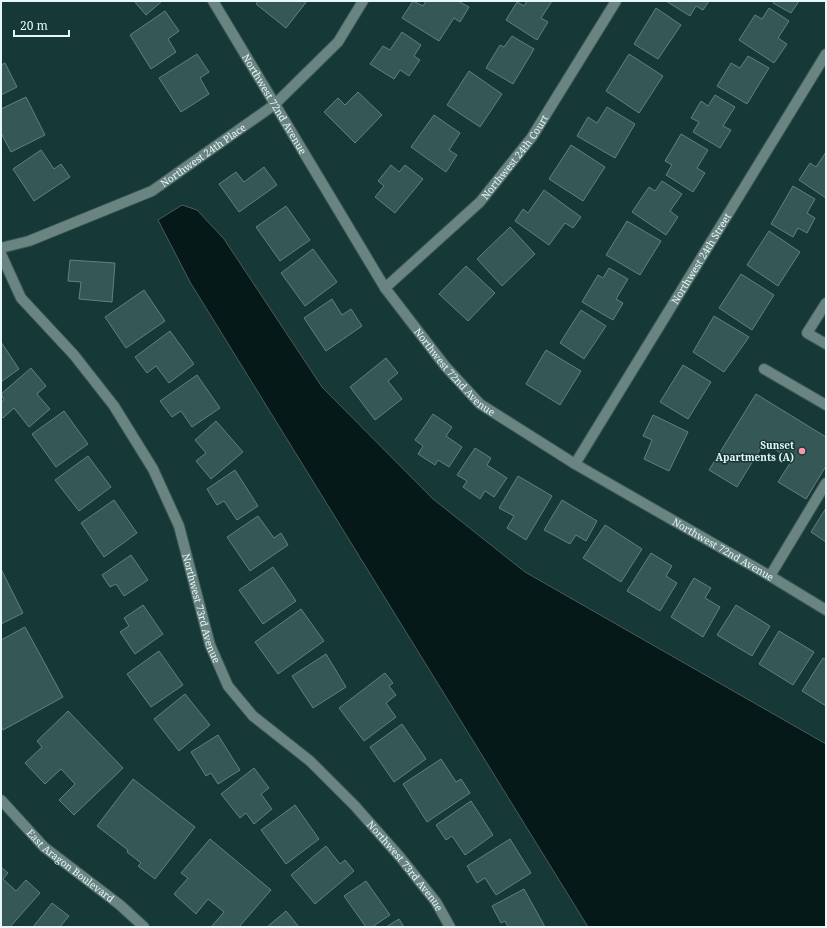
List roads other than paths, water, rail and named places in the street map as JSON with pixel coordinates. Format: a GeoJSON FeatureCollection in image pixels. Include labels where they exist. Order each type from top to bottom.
{"type":"FeatureCollection","features":[{"type":"Feature","properties":{"kind":"street","name":"Northwest 72nd Avenue"},"geometry":{"type":"LineString","coordinates":[[213,1],[384,288],[445,366],[480,404],[575,464],[770,576],[826,610]]}},
{"type":"Feature","properties":{"kind":"street","name":"Northwest 24th Place"},"geometry":{"type":"LineString","coordinates":[[1,248],[29,241],[152,190],[274,104],[338,42],[363,1]]}},
{"type":"Feature","properties":{"kind":"street","name":"Northwest 24th Court"},"geometry":{"type":"LineString","coordinates":[[384,288],[480,202],[532,136],[616,1]]}},
{"type":"Feature","properties":{"kind":"street","name":"Northwest 24th Street"},"geometry":{"type":"LineString","coordinates":[[575,464],[826,54]]}},
{"type":"Feature","properties":{"kind":"street","name":"Northwest 73rd Avenue"},"geometry":{"type":"LineString","coordinates":[[1,254],[21,298],[74,355],[114,406],[153,469],[179,526],[210,645],[228,686],[254,716],[310,761],[355,806],[400,857],[436,902],[450,927]]}},
{"type":"Feature","properties":{"kind":"street"},"geometry":{"type":"LineString","coordinates":[[826,303],[808,333],[826,344]]}},
{"type":"Feature","properties":{"kind":"street"},"geometry":{"type":"LineString","coordinates":[[764,369],[826,405]]}},
{"type":"Feature","properties":{"kind":"street"},"geometry":{"type":"LineString","coordinates":[[770,576],[826,483]]}},
{"type":"Feature","properties":{"kind":"street","name":"East Aragon Boulevard"},"geometry":{"type":"LineString","coordinates":[[1,800],[44,847],[120,905],[144,927]]}},
{"type":"Feature","properties":{"kind":"place","name":"Sunset Apartments (A)"},"geometry":{"type":"Point","coordinates":[802,451]}}]}
